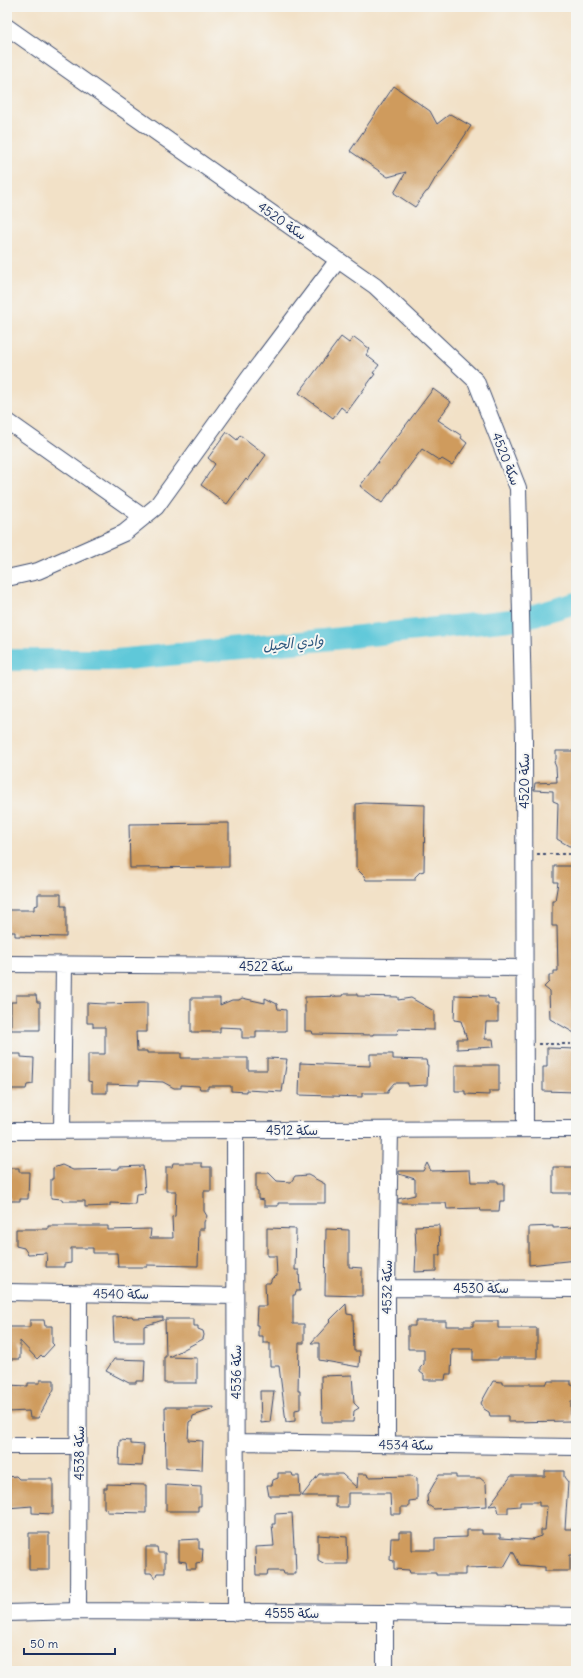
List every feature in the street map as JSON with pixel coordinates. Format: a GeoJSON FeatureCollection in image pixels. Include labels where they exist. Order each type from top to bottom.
{"type":"FeatureCollection","features":[{"type":"Feature","properties":{"kind":"street","name":"سكة 4520"},"geometry":{"type":"LineString","coordinates":[[7,27],[375,286],[476,381],[518,488],[524,740],[525,1129]]}},
{"type":"Feature","properties":{"kind":"street"},"geometry":{"type":"LineString","coordinates":[[7,578],[38,571],[124,533],[156,507],[249,378],[338,260]]}},
{"type":"Feature","properties":{"kind":"street"},"geometry":{"type":"LineString","coordinates":[[7,421],[143,517]]}},
{"type":"Feature","properties":{"kind":"street","name":"سكة 4522"},"geometry":{"type":"LineString","coordinates":[[7,964],[524,968]]}},
{"type":"Feature","properties":{"kind":"street"},"geometry":{"type":"LineString","coordinates":[[62,1131],[64,964]]}},
{"type":"Feature","properties":{"kind":"street","name":"سكة 4512"},"geometry":{"type":"LineString","coordinates":[[7,1132],[576,1129]]}},
{"type":"Feature","properties":{"kind":"street","name":"سكة 4536"},"geometry":{"type":"LineString","coordinates":[[235,1130],[236,1613]]}},
{"type":"Feature","properties":{"kind":"street","name":"سكة 4532"},"geometry":{"type":"LineString","coordinates":[[387,1444],[387,1288],[390,1130]]}},
{"type":"Feature","properties":{"kind":"street","name":"سكة 4530"},"geometry":{"type":"LineString","coordinates":[[387,1288],[576,1289]]}},
{"type":"Feature","properties":{"kind":"street","name":"سكة 4540"},"geometry":{"type":"LineString","coordinates":[[7,1292],[235,1296]]}},
{"type":"Feature","properties":{"kind":"street","name":"سكة 4538"},"geometry":{"type":"LineString","coordinates":[[78,1611],[79,1294]]}},
{"type":"Feature","properties":{"kind":"street","name":"سكة 4534"},"geometry":{"type":"LineString","coordinates":[[236,1442],[576,1447]]}},
{"type":"Feature","properties":{"kind":"street"},"geometry":{"type":"LineString","coordinates":[[7,1446],[79,1446]]}},
{"type":"Feature","properties":{"kind":"street","name":"سكة 4555"},"geometry":{"type":"LineString","coordinates":[[7,1612],[385,1613],[576,1616]]}},
{"type":"Feature","properties":{"kind":"street"},"geometry":{"type":"LineString","coordinates":[[385,1613],[385,1671]]}},
{"type":"Feature","properties":{"kind":"path"},"geometry":{"type":"LineString","coordinates":[[524,854],[576,854]]}},
{"type":"Feature","properties":{"kind":"path"},"geometry":{"type":"LineString","coordinates":[[525,1044],[576,1044]]}},
{"type":"Feature","properties":{"kind":"building"},"geometry":{"type":"Polygon","coordinates":[[[394,86],[430,111],[437,124],[450,114],[471,126],[428,191],[415,207],[394,193],[406,172],[388,177],[350,151],[394,86]]]}},
{"type":"Feature","properties":{"kind":"building"},"geometry":{"type":"Polygon","coordinates":[[[341,337],[349,343],[354,337],[370,349],[366,355],[379,365],[373,373],[375,374],[347,412],[341,407],[333,418],[299,393],[341,337]]]}},
{"type":"Feature","properties":{"kind":"building"},"geometry":{"type":"Polygon","coordinates":[[[433,389],[451,402],[438,420],[462,436],[461,438],[467,443],[452,465],[442,459],[440,461],[422,449],[382,503],[360,486],[433,389]]]}},
{"type":"Feature","properties":{"kind":"building"},"geometry":{"type":"Polygon","coordinates":[[[227,432],[237,440],[240,435],[266,455],[248,480],[246,478],[227,504],[201,485],[215,464],[208,458],[227,432]]]}},
{"type":"Feature","properties":{"kind":"building"},"geometry":{"type":"Polygon","coordinates":[[[556,751],[576,751],[576,846],[569,846],[557,839],[558,803],[553,801],[553,791],[534,790],[535,783],[557,782],[556,767],[554,762],[556,759],[556,751]]]}},
{"type":"Feature","properties":{"kind":"building"},"geometry":{"type":"Polygon","coordinates":[[[356,804],[425,805],[424,871],[420,872],[415,877],[415,880],[366,880],[356,868],[356,804]]]}},
{"type":"Feature","properties":{"kind":"building"},"geometry":{"type":"Polygon","coordinates":[[[229,823],[229,867],[130,868],[129,824],[229,823]]]}},
{"type":"Feature","properties":{"kind":"building"},"geometry":{"type":"Polygon","coordinates":[[[554,866],[576,866],[576,1034],[550,1019],[549,991],[544,987],[549,982],[549,975],[554,975],[554,971],[558,971],[557,926],[552,926],[552,901],[555,901],[558,882],[554,882],[554,866]]]}},
{"type":"Feature","properties":{"kind":"building"},"geometry":{"type":"Polygon","coordinates":[[[38,894],[61,894],[61,906],[66,906],[66,937],[15,936],[15,932],[7,932],[7,910],[34,910],[34,906],[38,905],[38,894]]]}},
{"type":"Feature","properties":{"kind":"building"},"geometry":{"type":"Polygon","coordinates":[[[344,994],[357,994],[357,996],[398,997],[398,1000],[411,998],[434,1011],[434,1030],[398,1029],[397,1034],[373,1035],[313,1034],[312,1031],[305,1031],[305,997],[343,996],[344,994]]]}},
{"type":"Feature","properties":{"kind":"building"},"geometry":{"type":"Polygon","coordinates":[[[16,995],[36,995],[37,1002],[40,1002],[40,1030],[11,1030],[11,1002],[16,1002],[16,995]]]}},
{"type":"Feature","properties":{"kind":"building"},"geometry":{"type":"Polygon","coordinates":[[[455,995],[488,996],[488,998],[495,999],[495,1004],[498,1004],[498,1022],[486,1022],[485,1039],[493,1039],[494,1047],[457,1049],[457,1039],[467,1039],[461,1021],[454,1020],[455,995]]]}},
{"type":"Feature","properties":{"kind":"building"},"geometry":{"type":"Polygon","coordinates":[[[191,998],[220,998],[220,1005],[242,998],[265,1003],[265,998],[277,1004],[278,1009],[286,1010],[286,1031],[256,1031],[256,1038],[242,1038],[242,1028],[220,1027],[220,1032],[191,1032],[191,998]]]}},
{"type":"Feature","properties":{"kind":"building"},"geometry":{"type":"Polygon","coordinates":[[[87,1003],[147,1003],[147,1032],[136,1032],[137,1051],[147,1051],[147,1053],[181,1053],[181,1058],[248,1058],[248,1070],[267,1070],[267,1058],[287,1059],[282,1092],[246,1090],[246,1092],[231,1091],[231,1086],[208,1086],[208,1089],[200,1089],[199,1086],[181,1085],[181,1088],[174,1088],[163,1082],[139,1081],[139,1085],[107,1084],[107,1093],[92,1093],[92,1082],[88,1081],[88,1054],[105,1054],[105,1027],[93,1027],[93,1023],[87,1023],[87,1003]]]}},
{"type":"Feature","properties":{"kind":"building"},"geometry":{"type":"Polygon","coordinates":[[[547,1048],[576,1049],[576,1092],[543,1091],[543,1067],[547,1067],[547,1048]]]}},
{"type":"Feature","properties":{"kind":"building"},"geometry":{"type":"Polygon","coordinates":[[[11,1054],[21,1054],[21,1057],[34,1058],[33,1084],[27,1085],[26,1089],[11,1089],[11,1054]]]}},
{"type":"Feature","properties":{"kind":"building"},"geometry":{"type":"Polygon","coordinates":[[[370,1054],[393,1054],[393,1059],[426,1060],[428,1065],[427,1085],[408,1086],[408,1083],[394,1083],[388,1090],[388,1093],[362,1093],[362,1097],[299,1095],[300,1063],[370,1066],[370,1054]]]}},
{"type":"Feature","properties":{"kind":"building"},"geometry":{"type":"Polygon","coordinates":[[[455,1065],[499,1065],[499,1091],[489,1091],[489,1095],[465,1094],[465,1091],[455,1091],[455,1065]]]}},
{"type":"Feature","properties":{"kind":"building"},"geometry":{"type":"Polygon","coordinates":[[[173,1163],[202,1163],[202,1167],[211,1167],[211,1191],[204,1191],[204,1211],[207,1216],[204,1222],[204,1229],[199,1229],[198,1266],[147,1265],[147,1267],[118,1267],[117,1253],[93,1253],[93,1248],[71,1248],[71,1263],[64,1264],[64,1267],[46,1267],[47,1253],[28,1254],[24,1248],[16,1246],[16,1229],[48,1229],[48,1226],[108,1226],[108,1230],[151,1229],[150,1238],[173,1238],[172,1217],[175,1216],[176,1191],[166,1191],[166,1167],[172,1167],[173,1163]]]}},
{"type":"Feature","properties":{"kind":"building"},"geometry":{"type":"Polygon","coordinates":[[[427,1163],[431,1171],[470,1170],[471,1182],[498,1181],[498,1183],[504,1183],[504,1201],[500,1201],[499,1211],[481,1211],[480,1208],[447,1209],[446,1203],[398,1203],[398,1199],[415,1195],[415,1179],[399,1174],[399,1171],[423,1171],[427,1163]]]}},
{"type":"Feature","properties":{"kind":"building"},"geometry":{"type":"Polygon","coordinates":[[[62,1165],[73,1170],[119,1169],[119,1167],[143,1166],[145,1193],[136,1194],[135,1204],[110,1203],[110,1206],[85,1207],[85,1201],[63,1201],[62,1199],[51,1198],[51,1179],[53,1179],[53,1168],[62,1165]]]}},
{"type":"Feature","properties":{"kind":"building"},"geometry":{"type":"Polygon","coordinates":[[[553,1167],[576,1167],[576,1193],[553,1193],[553,1167]]]}},
{"type":"Feature","properties":{"kind":"building"},"geometry":{"type":"Polygon","coordinates":[[[10,1168],[19,1168],[19,1172],[29,1172],[28,1199],[10,1201],[10,1198],[7,1198],[7,1174],[10,1174],[10,1168]]]}},
{"type":"Feature","properties":{"kind":"building"},"geometry":{"type":"Polygon","coordinates":[[[256,1173],[269,1173],[277,1181],[291,1182],[295,1176],[308,1175],[325,1184],[325,1203],[278,1203],[278,1206],[264,1206],[264,1200],[258,1199],[258,1192],[256,1191],[256,1173]]]}},
{"type":"Feature","properties":{"kind":"building"},"geometry":{"type":"Polygon","coordinates":[[[439,1225],[440,1255],[436,1255],[436,1271],[415,1272],[415,1226],[439,1225]]]}},
{"type":"Feature","properties":{"kind":"building"},"geometry":{"type":"Polygon","coordinates":[[[553,1226],[553,1228],[576,1227],[576,1260],[529,1265],[529,1227],[553,1226]]]}},
{"type":"Feature","properties":{"kind":"building"},"geometry":{"type":"Polygon","coordinates":[[[267,1228],[296,1229],[295,1270],[299,1270],[300,1291],[296,1291],[295,1295],[293,1295],[293,1324],[304,1324],[304,1343],[299,1343],[298,1391],[300,1391],[300,1409],[295,1410],[295,1421],[286,1422],[279,1366],[270,1366],[270,1343],[263,1343],[263,1336],[258,1336],[258,1325],[256,1325],[257,1306],[266,1306],[265,1283],[270,1283],[272,1278],[277,1276],[276,1256],[267,1256],[267,1228]]]}},
{"type":"Feature","properties":{"kind":"building"},"geometry":{"type":"Polygon","coordinates":[[[326,1229],[349,1230],[349,1267],[362,1268],[362,1296],[325,1295],[326,1229]]]}},
{"type":"Feature","properties":{"kind":"building"},"geometry":{"type":"Polygon","coordinates":[[[346,1304],[347,1314],[353,1315],[354,1351],[360,1351],[359,1367],[319,1360],[319,1343],[311,1343],[330,1322],[329,1321],[346,1304]]]}},
{"type":"Feature","properties":{"kind":"building"},"geometry":{"type":"Polygon","coordinates":[[[132,1316],[133,1318],[163,1317],[163,1320],[144,1326],[144,1342],[114,1342],[113,1317],[132,1316]]]}},
{"type":"Feature","properties":{"kind":"building"},"geometry":{"type":"Polygon","coordinates":[[[165,1319],[194,1319],[194,1326],[198,1326],[198,1329],[203,1331],[203,1339],[169,1357],[197,1358],[197,1383],[164,1383],[164,1357],[166,1357],[165,1319]]]}},
{"type":"Feature","properties":{"kind":"building"},"geometry":{"type":"Polygon","coordinates":[[[30,1320],[44,1320],[45,1326],[52,1326],[52,1343],[54,1345],[43,1357],[41,1355],[37,1359],[20,1341],[20,1359],[7,1359],[7,1327],[30,1327],[30,1320]]]}},
{"type":"Feature","properties":{"kind":"building"},"geometry":{"type":"Polygon","coordinates":[[[415,1321],[446,1321],[446,1326],[473,1326],[473,1321],[498,1321],[498,1328],[537,1328],[537,1358],[498,1358],[498,1360],[473,1360],[473,1349],[452,1349],[451,1374],[446,1374],[445,1380],[424,1380],[424,1375],[420,1372],[420,1368],[424,1364],[424,1349],[408,1349],[408,1326],[415,1326],[415,1321]]]}},
{"type":"Feature","properties":{"kind":"building"},"geometry":{"type":"Polygon","coordinates":[[[114,1359],[145,1360],[144,1381],[129,1383],[106,1371],[114,1359]]]}},
{"type":"Feature","properties":{"kind":"building"},"geometry":{"type":"Polygon","coordinates":[[[352,1375],[354,1403],[359,1408],[354,1411],[353,1422],[322,1422],[321,1376],[352,1375]]]}},
{"type":"Feature","properties":{"kind":"building"},"geometry":{"type":"Polygon","coordinates":[[[40,1380],[54,1380],[54,1389],[38,1418],[30,1418],[29,1411],[7,1412],[7,1385],[28,1386],[28,1383],[40,1383],[40,1380]]]}},
{"type":"Feature","properties":{"kind":"building"},"geometry":{"type":"Polygon","coordinates":[[[493,1381],[502,1382],[502,1384],[546,1384],[548,1381],[571,1381],[571,1385],[576,1386],[576,1400],[571,1401],[571,1421],[508,1422],[508,1416],[490,1416],[489,1412],[484,1409],[481,1403],[493,1381]]]}},
{"type":"Feature","properties":{"kind":"building"},"geometry":{"type":"Polygon","coordinates":[[[260,1391],[274,1391],[270,1422],[261,1423],[260,1391]]]}},
{"type":"Feature","properties":{"kind":"building"},"geometry":{"type":"Polygon","coordinates":[[[165,1407],[214,1407],[214,1409],[193,1416],[192,1420],[189,1422],[188,1440],[203,1441],[202,1470],[166,1468],[165,1407]]]}},
{"type":"Feature","properties":{"kind":"building"},"geometry":{"type":"Polygon","coordinates":[[[120,1440],[131,1441],[131,1444],[144,1445],[142,1466],[119,1465],[120,1440]]]}},
{"type":"Feature","properties":{"kind":"building"},"geometry":{"type":"Polygon","coordinates":[[[545,1471],[564,1471],[564,1477],[568,1482],[565,1529],[575,1529],[575,1555],[570,1555],[570,1571],[545,1571],[545,1567],[520,1565],[513,1551],[504,1567],[465,1568],[465,1575],[410,1573],[409,1570],[394,1569],[394,1561],[390,1560],[391,1538],[399,1538],[399,1532],[412,1532],[412,1550],[435,1550],[435,1538],[467,1537],[467,1530],[482,1530],[482,1534],[500,1534],[500,1538],[533,1540],[532,1539],[541,1536],[541,1530],[545,1530],[547,1506],[539,1506],[539,1502],[520,1502],[520,1506],[508,1507],[508,1513],[499,1513],[497,1505],[489,1506],[511,1476],[545,1476],[545,1471]]]}},
{"type":"Feature","properties":{"kind":"building"},"geometry":{"type":"Polygon","coordinates":[[[278,1473],[292,1473],[293,1476],[299,1476],[300,1496],[269,1496],[267,1485],[272,1485],[273,1480],[278,1478],[278,1473]]]}},
{"type":"Feature","properties":{"kind":"building"},"geometry":{"type":"Polygon","coordinates":[[[319,1474],[342,1474],[357,1488],[358,1474],[367,1474],[368,1477],[412,1476],[417,1478],[417,1500],[409,1501],[409,1507],[401,1507],[401,1514],[391,1514],[390,1493],[348,1493],[348,1507],[336,1507],[336,1496],[302,1496],[319,1474]]]}},
{"type":"Feature","properties":{"kind":"building"},"geometry":{"type":"Polygon","coordinates":[[[439,1475],[456,1475],[456,1478],[480,1478],[486,1483],[487,1506],[434,1509],[428,1505],[427,1496],[439,1475]]]}},
{"type":"Feature","properties":{"kind":"building"},"geometry":{"type":"Polygon","coordinates":[[[16,1476],[19,1479],[53,1479],[53,1514],[32,1513],[32,1506],[7,1508],[7,1477],[16,1476]]]}},
{"type":"Feature","properties":{"kind":"building"},"geometry":{"type":"Polygon","coordinates":[[[107,1484],[146,1485],[146,1513],[107,1512],[107,1509],[104,1508],[104,1488],[107,1488],[107,1484]]]}},
{"type":"Feature","properties":{"kind":"building"},"geometry":{"type":"Polygon","coordinates":[[[166,1485],[201,1487],[201,1506],[198,1506],[198,1511],[166,1511],[166,1485]]]}},
{"type":"Feature","properties":{"kind":"building"},"geometry":{"type":"Polygon","coordinates":[[[292,1513],[296,1574],[284,1574],[283,1571],[268,1571],[267,1575],[256,1575],[255,1547],[274,1546],[272,1524],[275,1524],[275,1514],[292,1513]]]}},
{"type":"Feature","properties":{"kind":"building"},"geometry":{"type":"Polygon","coordinates":[[[29,1533],[49,1533],[49,1570],[29,1570],[29,1533]]]}},
{"type":"Feature","properties":{"kind":"building"},"geometry":{"type":"Polygon","coordinates":[[[318,1535],[347,1537],[348,1564],[325,1564],[318,1560],[318,1535]]]}},
{"type":"Feature","properties":{"kind":"building"},"geometry":{"type":"Polygon","coordinates":[[[199,1539],[199,1549],[203,1549],[202,1562],[196,1563],[196,1569],[187,1569],[186,1562],[179,1561],[179,1540],[199,1539]]]}},
{"type":"Feature","properties":{"kind":"building"},"geometry":{"type":"Polygon","coordinates":[[[146,1547],[157,1547],[158,1553],[165,1553],[165,1573],[157,1573],[155,1578],[151,1573],[146,1573],[146,1547]]]}},
{"type":"Feature","properties":{"kind":"waterway","name":"وادي الحيل"},"geometry":{"type":"LineString","coordinates":[[7,660],[116,660],[323,640],[521,619],[576,603]]}}]}
